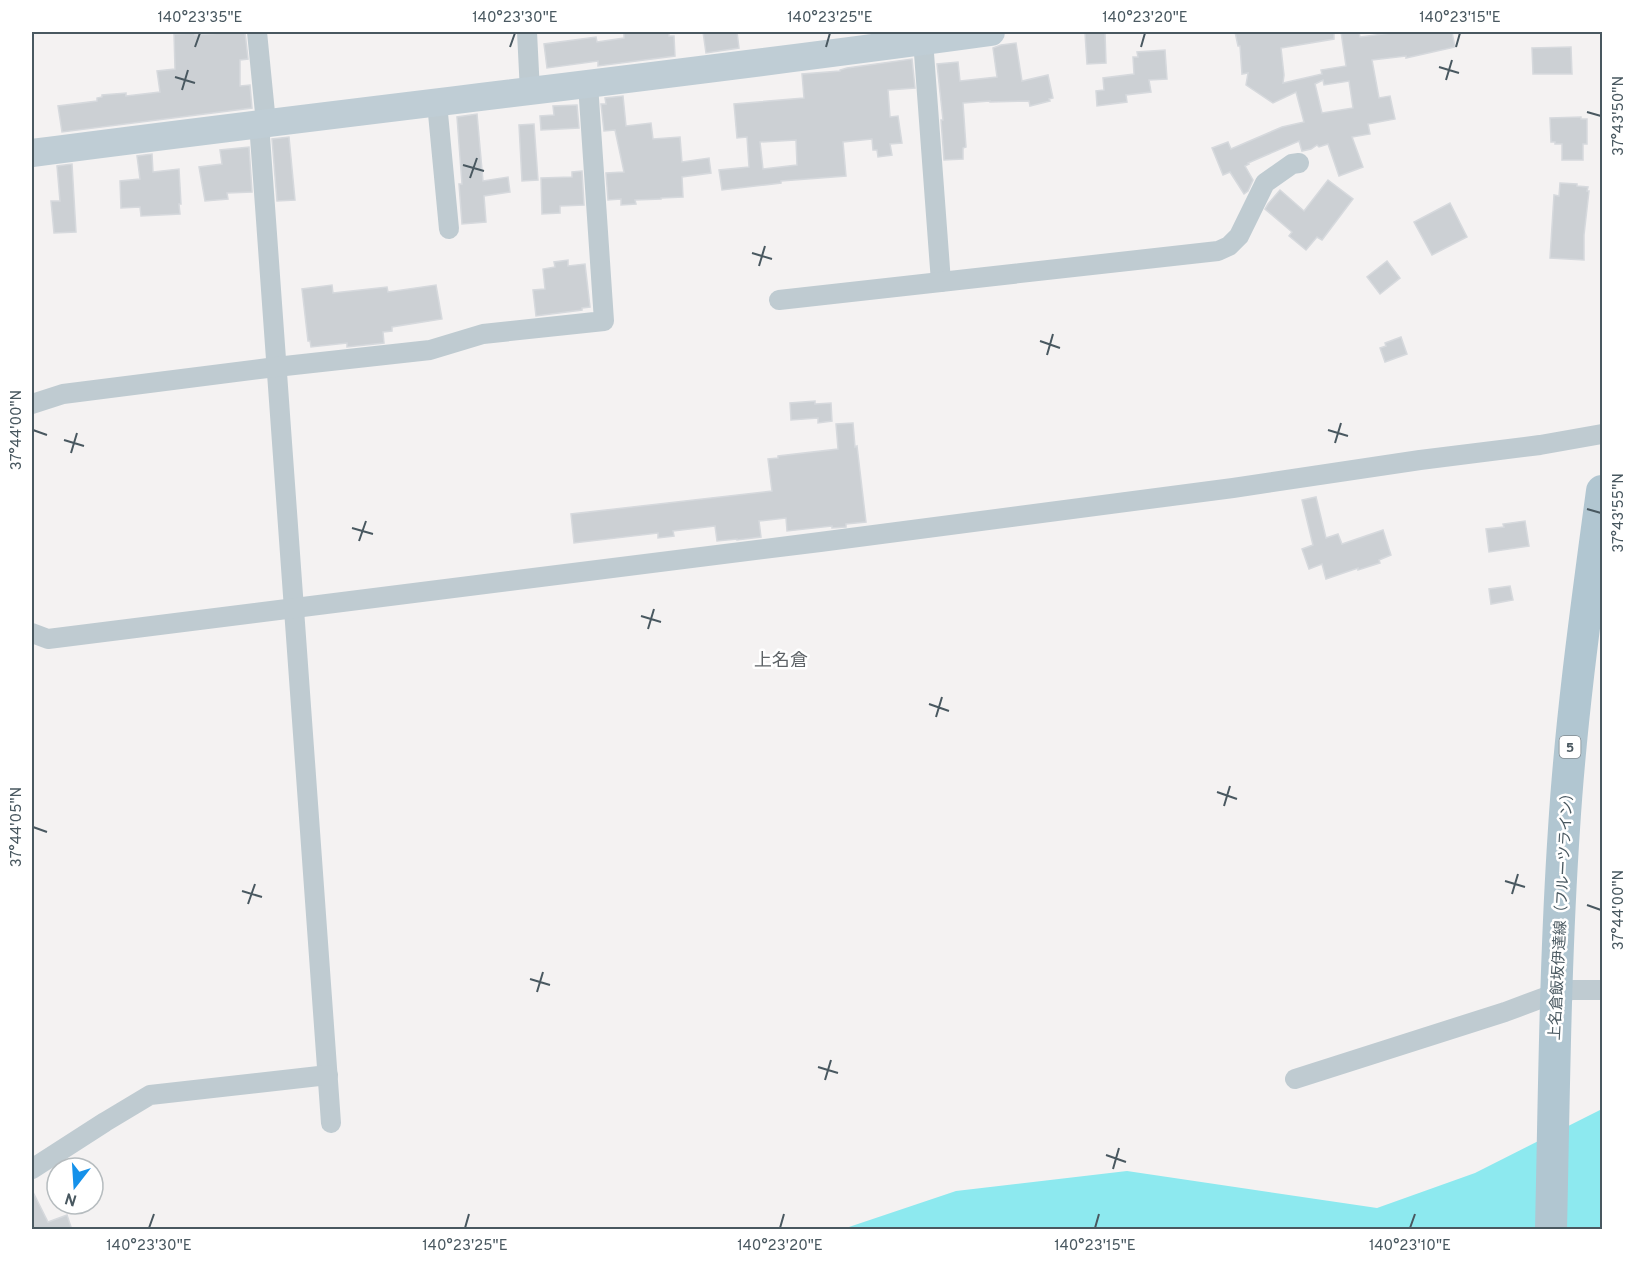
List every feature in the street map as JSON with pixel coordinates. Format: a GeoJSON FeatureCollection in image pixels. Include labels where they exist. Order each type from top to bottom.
{"type":"FeatureCollection","features":[{"type":"Feature","properties":{"kind":"main road","name":"上名倉飯坂伊達線（フルーツライン）"},"geometry":{"type":"LineString","coordinates":[[1551,1230],[1572,997],[1564,830],[1572,727],[1602,490]]}},
{"type":"Feature","properties":{"kind":"main road","name":"上名倉飯坂伊達線（フルーツライン）"},"geometry":{"type":"LineString","coordinates":[[1569,1230],[1577,841],[1587,730],[1602,607]]}},
{"type":"Feature","properties":{"kind":"street"},"geometry":{"type":"LineString","coordinates":[[257,32],[276,367],[332,1123]]}},
{"type":"Feature","properties":{"kind":"street"},"geometry":{"type":"LineString","coordinates":[[527,32],[530,92]]}},
{"type":"Feature","properties":{"kind":"street"},"geometry":{"type":"LineString","coordinates":[[32,153],[530,92],[975,33]]}},
{"type":"Feature","properties":{"kind":"street"},"geometry":{"type":"LineString","coordinates":[[923,40],[941,282]]}},
{"type":"Feature","properties":{"kind":"street"},"geometry":{"type":"LineString","coordinates":[[32,404],[63,394],[430,350],[483,334],[604,321],[588,84]]}},
{"type":"Feature","properties":{"kind":"street"},"geometry":{"type":"LineString","coordinates":[[437,102],[449,229]]}},
{"type":"Feature","properties":{"kind":"street"},"geometry":{"type":"LineString","coordinates":[[779,300],[1218,251],[1229,246],[1239,236],[1265,183],[1292,164],[1299,163]]}},
{"type":"Feature","properties":{"kind":"street"},"geometry":{"type":"LineString","coordinates":[[32,633],[48,639],[809,543],[1233,488],[1540,445],[1602,434]]}},
{"type":"Feature","properties":{"kind":"street"},"geometry":{"type":"LineString","coordinates":[[1295,1079],[1505,1012],[1572,997]]}},
{"type":"Feature","properties":{"kind":"street"},"geometry":{"type":"LineString","coordinates":[[32,1169],[150,1095],[328,1075]]}},
{"type":"Feature","properties":{"kind":"water"},"geometry":{"type":"Polygon","coordinates":[[[1602,1109],[1602,1229],[840,1230],[956,1191],[1127,1171],[1377,1208],[1475,1173],[1602,1109]]]}},
{"type":"Feature","properties":{"kind":"building"},"geometry":{"type":"Polygon","coordinates":[[[245,32],[248,59],[240,60],[240,86],[250,85],[252,108],[62,132],[58,106],[97,101],[97,98],[102,95],[126,93],[126,96],[160,92],[157,71],[175,69],[174,34],[245,32]]]}},
{"type":"Feature","properties":{"kind":"building"},"geometry":{"type":"Polygon","coordinates":[[[624,32],[669,32],[669,36],[674,36],[675,56],[598,66],[598,61],[547,68],[544,44],[596,37],[597,42],[624,38],[624,32]]]}},
{"type":"Feature","properties":{"kind":"building"},"geometry":{"type":"Polygon","coordinates":[[[703,32],[737,32],[739,48],[706,53],[703,32]]]}},
{"type":"Feature","properties":{"kind":"building"},"geometry":{"type":"Polygon","coordinates":[[[1235,32],[1334,32],[1334,39],[1281,48],[1283,83],[1322,74],[1321,70],[1346,66],[1341,32],[1359,32],[1360,37],[1399,32],[1452,32],[1455,47],[1406,58],[1406,56],[1372,60],[1379,98],[1390,96],[1395,119],[1368,124],[1370,134],[1352,137],[1363,167],[1339,176],[1328,144],[1319,147],[1317,145],[1302,151],[1299,141],[1248,163],[1245,166],[1253,180],[1244,194],[1230,172],[1223,175],[1212,148],[1228,142],[1231,149],[1282,127],[1304,122],[1296,92],[1273,103],[1246,85],[1248,73],[1242,74],[1240,46],[1238,46],[1235,32]],[[1323,80],[1315,84],[1322,113],[1353,108],[1349,81],[1324,85],[1323,80]]]}},
{"type":"Feature","properties":{"kind":"building"},"geometry":{"type":"Polygon","coordinates":[[[1085,33],[1105,33],[1106,63],[1087,64],[1085,33]]]}},
{"type":"Feature","properties":{"kind":"building"},"geometry":{"type":"Polygon","coordinates":[[[1016,43],[1022,81],[1048,75],[1053,98],[1049,99],[1050,101],[1030,106],[1029,101],[963,103],[966,147],[963,148],[963,159],[944,160],[941,120],[943,120],[937,64],[958,62],[960,81],[997,77],[993,48],[1016,43]]]}},
{"type":"Feature","properties":{"kind":"building"},"geometry":{"type":"Polygon","coordinates":[[[1571,47],[1572,74],[1533,74],[1532,48],[1571,47]]]}},
{"type":"Feature","properties":{"kind":"building"},"geometry":{"type":"Polygon","coordinates":[[[1165,50],[1167,79],[1149,80],[1151,92],[1126,95],[1127,102],[1097,106],[1096,91],[1104,90],[1103,78],[1134,74],[1133,57],[1138,57],[1137,52],[1165,50]]]}},
{"type":"Feature","properties":{"kind":"building"},"geometry":{"type":"Polygon","coordinates":[[[912,59],[915,88],[888,90],[890,117],[898,116],[902,143],[890,144],[892,155],[878,157],[877,150],[873,150],[872,139],[843,142],[846,176],[781,181],[781,183],[722,190],[719,170],[749,167],[747,137],[737,138],[734,104],[804,98],[802,74],[840,71],[847,68],[912,59]],[[796,140],[760,142],[763,169],[797,165],[796,140]]]}},
{"type":"Feature","properties":{"kind":"building"},"geometry":{"type":"Polygon","coordinates":[[[623,96],[626,126],[651,123],[653,139],[680,137],[682,162],[709,158],[711,173],[682,177],[683,197],[635,200],[636,204],[621,205],[621,199],[608,200],[606,173],[624,172],[615,130],[604,131],[601,104],[606,104],[605,98],[623,96]]]}},
{"type":"Feature","properties":{"kind":"building"},"geometry":{"type":"Polygon","coordinates":[[[577,105],[579,128],[541,130],[540,116],[554,115],[553,106],[577,105]]]}},
{"type":"Feature","properties":{"kind":"building"},"geometry":{"type":"Polygon","coordinates":[[[477,114],[483,181],[508,177],[510,192],[484,196],[486,222],[462,224],[459,184],[462,184],[457,117],[477,114]]]}},
{"type":"Feature","properties":{"kind":"building"},"geometry":{"type":"Polygon","coordinates":[[[1581,117],[1581,119],[1587,119],[1587,144],[1583,144],[1583,160],[1562,160],[1562,144],[1551,142],[1550,118],[1581,117]]]}},
{"type":"Feature","properties":{"kind":"building"},"geometry":{"type":"Polygon","coordinates":[[[534,124],[538,180],[522,181],[519,125],[534,124]]]}},
{"type":"Feature","properties":{"kind":"building"},"geometry":{"type":"Polygon","coordinates":[[[289,137],[295,200],[277,201],[272,139],[289,137]]]}},
{"type":"Feature","properties":{"kind":"building"},"geometry":{"type":"Polygon","coordinates":[[[249,147],[252,192],[227,193],[228,199],[205,201],[199,167],[222,164],[220,150],[249,147]]]}},
{"type":"Feature","properties":{"kind":"building"},"geometry":{"type":"Polygon","coordinates":[[[152,154],[153,172],[179,169],[180,214],[141,216],[140,207],[121,208],[120,181],[140,179],[137,156],[152,154]]]}},
{"type":"Feature","properties":{"kind":"building"},"geometry":{"type":"Polygon","coordinates":[[[72,164],[76,232],[54,233],[51,201],[60,201],[57,166],[72,164]]]}},
{"type":"Feature","properties":{"kind":"building"},"geometry":{"type":"Polygon","coordinates":[[[582,171],[584,205],[560,206],[560,213],[542,214],[541,178],[572,177],[572,172],[582,171]]]}},
{"type":"Feature","properties":{"kind":"building"},"geometry":{"type":"Polygon","coordinates":[[[1328,180],[1353,199],[1322,240],[1317,237],[1306,250],[1289,236],[1292,232],[1265,209],[1280,190],[1304,211],[1328,180]]]}},
{"type":"Feature","properties":{"kind":"building"},"geometry":{"type":"Polygon","coordinates":[[[1560,183],[1588,187],[1584,260],[1550,258],[1554,195],[1559,196],[1560,183]]]}},
{"type":"Feature","properties":{"kind":"building"},"geometry":{"type":"Polygon","coordinates":[[[1450,203],[1467,237],[1432,255],[1414,222],[1450,203]]]}},
{"type":"Feature","properties":{"kind":"building"},"geometry":{"type":"Polygon","coordinates":[[[568,260],[568,266],[585,264],[590,307],[536,316],[533,290],[545,289],[543,269],[555,267],[554,262],[568,260]]]}},
{"type":"Feature","properties":{"kind":"building"},"geometry":{"type":"Polygon","coordinates":[[[1387,261],[1400,278],[1380,294],[1367,277],[1387,261]]]}},
{"type":"Feature","properties":{"kind":"building"},"geometry":{"type":"Polygon","coordinates":[[[332,285],[333,293],[387,287],[388,292],[436,285],[442,319],[392,327],[392,331],[383,332],[384,343],[347,347],[347,343],[311,347],[308,341],[302,289],[332,285]]]}},
{"type":"Feature","properties":{"kind":"building"},"geometry":{"type":"Polygon","coordinates":[[[1401,337],[1407,354],[1385,362],[1380,348],[1386,346],[1385,343],[1401,337]]]}},
{"type":"Feature","properties":{"kind":"building"},"geometry":{"type":"Polygon","coordinates":[[[815,401],[815,404],[831,403],[832,421],[818,423],[818,418],[791,420],[790,403],[815,401]]]}},
{"type":"Feature","properties":{"kind":"building"},"geometry":{"type":"Polygon","coordinates":[[[853,423],[866,522],[846,524],[846,527],[832,528],[832,526],[787,531],[786,518],[759,521],[761,537],[737,540],[717,541],[715,526],[673,531],[674,536],[658,538],[658,533],[574,543],[571,514],[772,491],[768,459],[838,449],[836,424],[853,423]]]}},
{"type":"Feature","properties":{"kind":"building"},"geometry":{"type":"Polygon","coordinates":[[[1316,497],[1326,538],[1338,534],[1342,544],[1383,530],[1391,555],[1379,560],[1380,563],[1326,579],[1322,564],[1309,569],[1302,549],[1313,545],[1302,500],[1316,497]]]}},
{"type":"Feature","properties":{"kind":"building"},"geometry":{"type":"Polygon","coordinates":[[[1525,521],[1529,546],[1489,552],[1486,529],[1525,521]]]}},
{"type":"Feature","properties":{"kind":"building"},"geometry":{"type":"Polygon","coordinates":[[[1510,586],[1513,600],[1491,604],[1489,589],[1510,586]]]}},
{"type":"Feature","properties":{"kind":"building"},"geometry":{"type":"Polygon","coordinates":[[[32,1190],[48,1222],[67,1216],[72,1230],[32,1230],[32,1190]]]}},
{"type":"Feature","properties":{"kind":"district","name":"上名倉"},"geometry":{"type":"Point","coordinates":[781,660]}}]}
